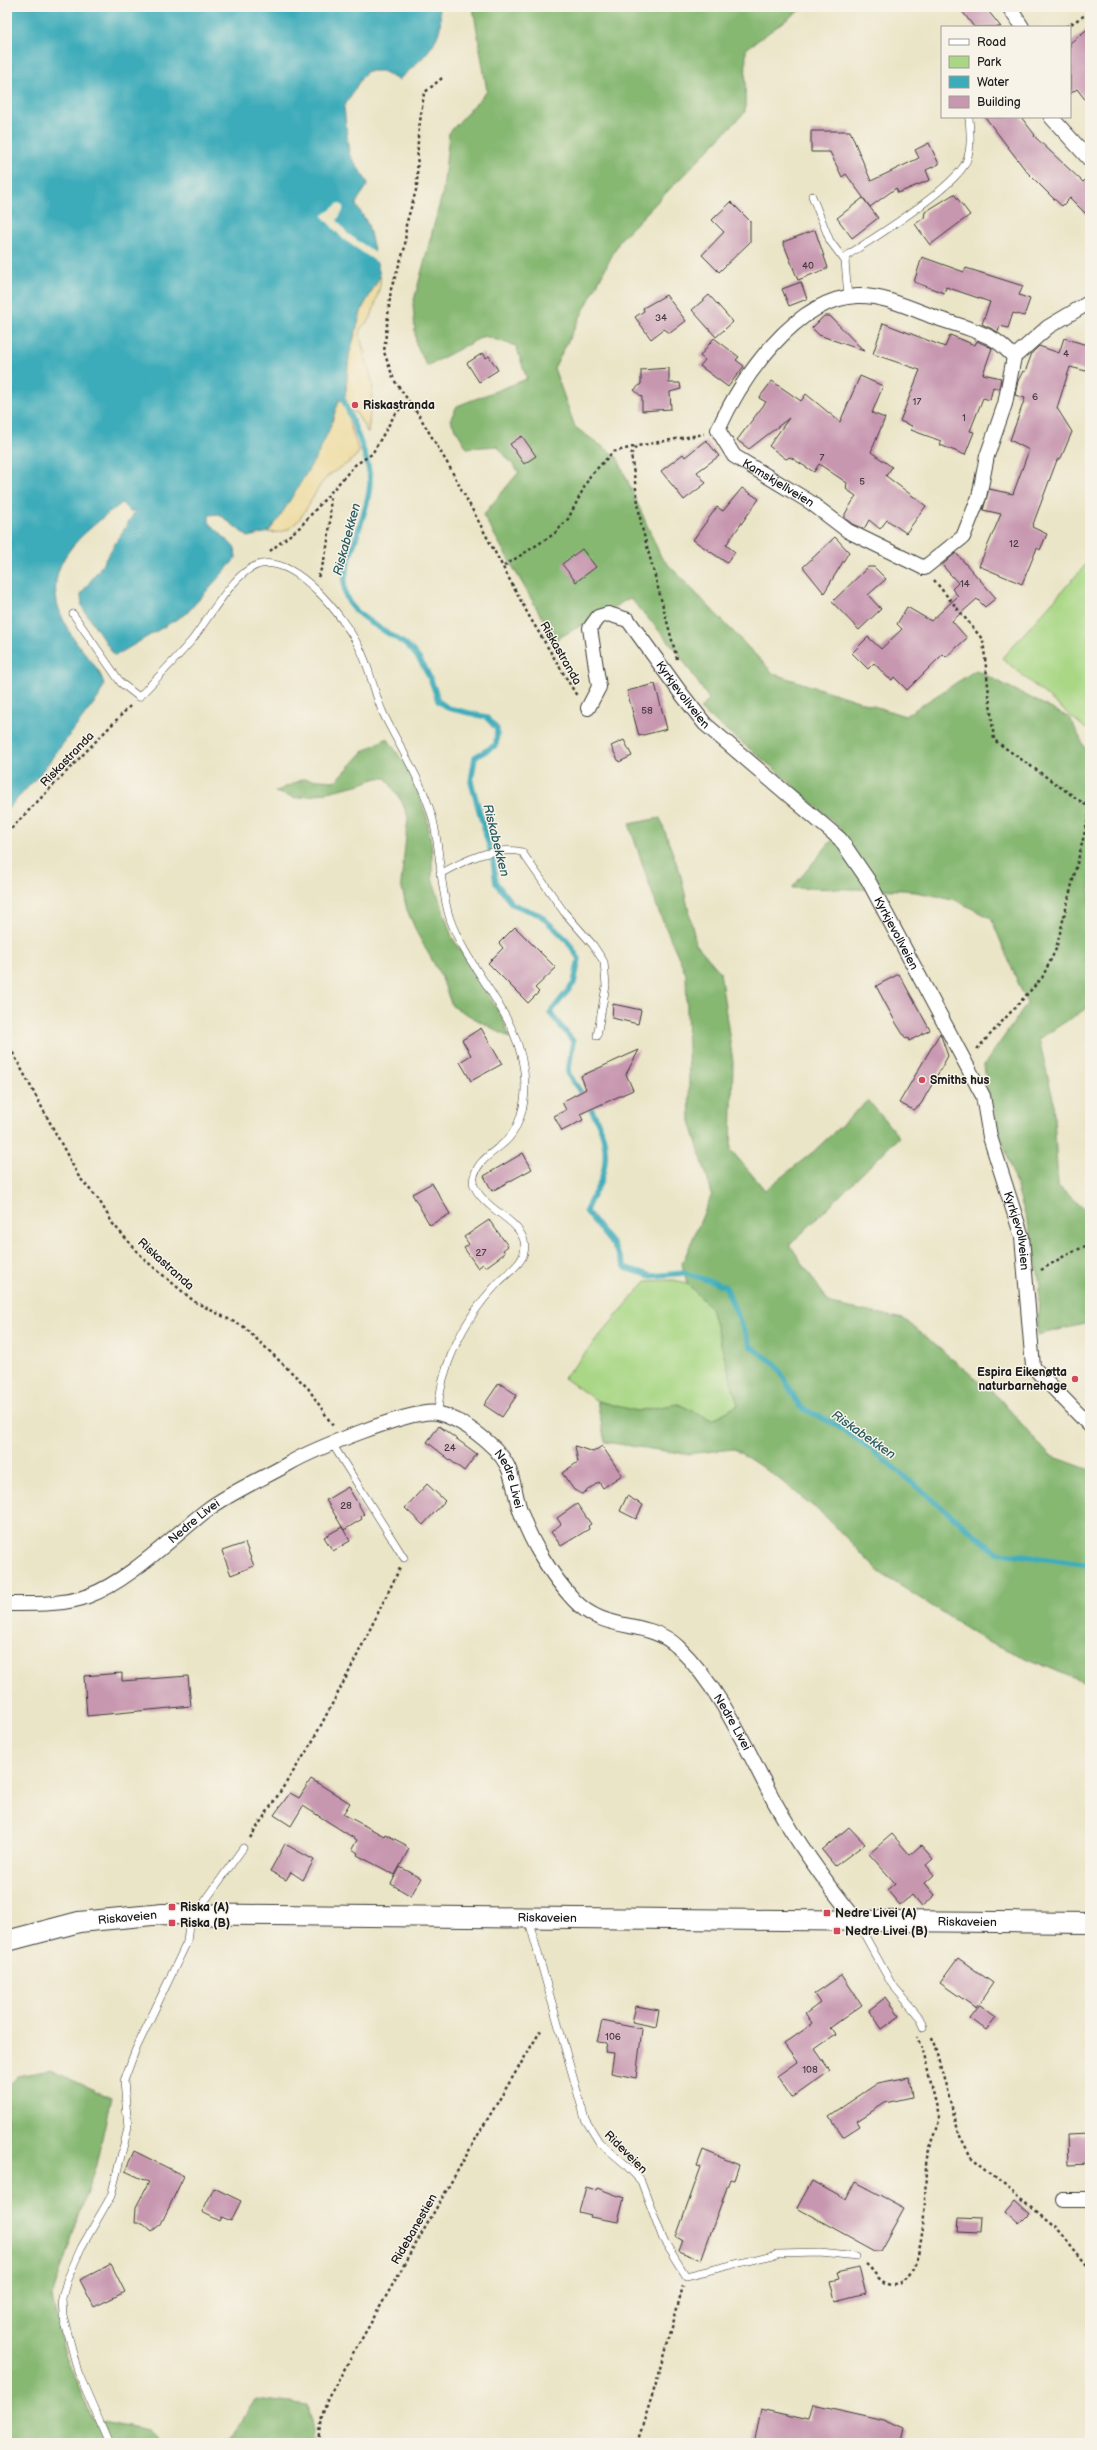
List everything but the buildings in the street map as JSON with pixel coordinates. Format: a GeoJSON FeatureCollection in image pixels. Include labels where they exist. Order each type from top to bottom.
{"type":"FeatureCollection","features":[{"type":"Feature","properties":{"kind":"main road","name":"Riskaveien"},"geometry":{"type":"LineString","coordinates":[[7,1941],[79,1922],[126,1916],[196,1914],[1090,1923]]}},
{"type":"Feature","properties":{"kind":"street"},"geometry":{"type":"LineString","coordinates":[[1009,7],[1021,26]]}},
{"type":"Feature","properties":{"kind":"street"},"geometry":{"type":"LineString","coordinates":[[1052,118],[1090,160]]}},
{"type":"Feature","properties":{"kind":"street"},"geometry":{"type":"LineString","coordinates":[[718,430],[733,400],[780,335],[804,315],[836,299],[858,296],[883,299],[993,339],[1014,357]]}},
{"type":"Feature","properties":{"kind":"street"},"geometry":{"type":"LineString","coordinates":[[924,568],[963,537],[979,497],[987,456],[1005,404],[1014,357],[1048,327],[1090,302]]}},
{"type":"Feature","properties":{"kind":"street","name":"Kamskjellveien"},"geometry":{"type":"LineString","coordinates":[[718,430],[734,456],[810,502],[848,531],[924,568]]}},
{"type":"Feature","properties":{"kind":"street","name":"Kyrkjevollveien"},"geometry":{"type":"LineString","coordinates":[[588,708],[599,687],[590,628],[598,617],[608,614],[628,620],[705,724],[840,839],[868,880],[983,1096],[990,1137],[1022,1237],[1027,1280],[1032,1366],[1090,1426]]}},
{"type":"Feature","properties":{"kind":"street","name":"Nedre Livei"},"geometry":{"type":"LineString","coordinates":[[7,1604],[41,1604],[88,1597],[120,1579],[210,1508],[294,1460],[411,1416],[438,1413],[458,1421],[483,1439],[502,1457],[511,1476],[520,1509],[531,1537],[576,1602],[605,1622],[661,1634],[678,1647],[693,1664],[734,1726],[802,1849],[857,1921]]}},
{"type":"Feature","properties":{"kind":"street"},"geometry":{"type":"LineString","coordinates":[[1062,2200],[1090,2200]]}},
{"type":"Feature","properties":{"kind":"lane"},"geometry":{"type":"LineString","coordinates":[[845,261],[849,254],[919,206],[955,177],[966,162],[970,142],[968,118]]}},
{"type":"Feature","properties":{"kind":"lane"},"geometry":{"type":"LineString","coordinates":[[812,196],[830,241],[845,261],[848,297]]}},
{"type":"Feature","properties":{"kind":"lane"},"geometry":{"type":"LineString","coordinates":[[73,614],[122,683],[139,697],[192,640],[242,576],[252,568],[261,564],[283,566],[300,575],[314,588],[334,611],[359,646],[383,713],[426,796],[436,838],[440,874],[451,920],[470,958],[503,1008],[521,1061],[525,1089],[523,1108],[517,1124],[509,1138],[476,1168],[473,1183],[481,1197],[516,1228],[522,1236],[525,1250],[517,1265],[496,1284],[470,1319],[447,1365],[439,1395],[438,1413]]}},
{"type":"Feature","properties":{"kind":"lane"},"geometry":{"type":"LineString","coordinates":[[440,874],[479,856],[508,849],[522,852],[564,912],[593,945],[604,962],[606,986],[597,1036]]}},
{"type":"Feature","properties":{"kind":"lane"},"geometry":{"type":"LineString","coordinates":[[338,1443],[404,1558]]}},
{"type":"Feature","properties":{"kind":"lane"},"geometry":{"type":"LineString","coordinates":[[109,2443],[78,2372],[63,2315],[62,2298],[67,2280],[81,2248],[111,2196],[128,2128],[124,2080],[135,2051],[187,1942],[196,1914],[243,1848]]}},
{"type":"Feature","properties":{"kind":"lane","name":"Rideveien"},"geometry":{"type":"LineString","coordinates":[[528,1918],[585,2119],[599,2142],[625,2164],[641,2181],[663,2239],[686,2276]]}},
{"type":"Feature","properties":{"kind":"lane"},"geometry":{"type":"LineString","coordinates":[[857,1921],[891,1983],[924,2027]]}},
{"type":"Feature","properties":{"kind":"lane"},"geometry":{"type":"LineString","coordinates":[[686,2276],[778,2254],[821,2253],[856,2256]]}},
{"type":"Feature","properties":{"kind":"path"},"geometry":{"type":"LineString","coordinates":[[1068,26],[1090,12]]}},
{"type":"Feature","properties":{"kind":"path","name":"Riskastranda"},"geometry":{"type":"LineString","coordinates":[[442,78],[424,93],[418,136],[417,187],[406,225],[405,247],[390,289],[390,308],[383,342],[386,362],[394,380],[411,402],[449,466],[504,566],[529,616],[573,691],[588,708]]}},
{"type":"Feature","properties":{"kind":"path"},"geometry":{"type":"LineString","coordinates":[[252,568],[300,527],[330,496],[355,465],[372,454],[394,416],[400,409],[411,402]]}},
{"type":"Feature","properties":{"kind":"path"},"geometry":{"type":"LineString","coordinates":[[504,566],[554,534],[568,519],[590,476],[603,460],[613,452],[718,430]]}},
{"type":"Feature","properties":{"kind":"path"},"geometry":{"type":"LineString","coordinates":[[637,446],[631,454],[641,524],[678,661]]}},
{"type":"Feature","properties":{"kind":"path"},"geometry":{"type":"LineString","coordinates":[[314,588],[324,564],[331,524],[330,496]]}},
{"type":"Feature","properties":{"kind":"path"},"geometry":{"type":"LineString","coordinates":[[924,568],[983,640],[994,740],[1090,808]]}},
{"type":"Feature","properties":{"kind":"path","name":"Riskastranda"},"geometry":{"type":"LineString","coordinates":[[7,833],[139,697]]}},
{"type":"Feature","properties":{"kind":"path"},"geometry":{"type":"LineString","coordinates":[[966,1062],[1042,978],[1056,949],[1090,812]]}},
{"type":"Feature","properties":{"kind":"path","name":"Riskastranda"},"geometry":{"type":"LineString","coordinates":[[7,1042],[79,1177],[99,1200],[112,1224],[150,1264],[195,1302],[244,1327],[308,1388],[338,1443]]}},
{"type":"Feature","properties":{"kind":"path"},"geometry":{"type":"LineString","coordinates":[[1027,1280],[1066,1255],[1090,1244]]}},
{"type":"Feature","properties":{"kind":"path"},"geometry":{"type":"LineString","coordinates":[[243,1848],[310,1746],[350,1670],[404,1558]]}},
{"type":"Feature","properties":{"kind":"path"},"geometry":{"type":"LineString","coordinates":[[924,2027],[936,2046],[960,2136],[971,2157],[1057,2227],[1090,2268]]}},
{"type":"Feature","properties":{"kind":"path","name":"Ridebanestien"},"geometry":{"type":"LineString","coordinates":[[319,2443],[322,2416],[328,2398],[478,2135],[541,2030]]}},
{"type":"Feature","properties":{"kind":"path"},"geometry":{"type":"LineString","coordinates":[[856,2256],[882,2282],[893,2285],[898,2284],[907,2277],[919,2251],[925,2218],[926,2164],[939,2124],[940,2116],[923,2052],[916,2035]]}},
{"type":"Feature","properties":{"kind":"path"},"geometry":{"type":"LineString","coordinates":[[638,2443],[662,2364],[686,2276]]}},
{"type":"Feature","properties":{"kind":"green space"},"geometry":{"type":"Polygon","coordinates":[[[473,7],[800,7],[800,10],[746,49],[745,112],[620,240],[554,368],[575,427],[617,457],[661,557],[774,674],[905,716],[976,670],[1070,718],[1090,758],[1090,1006],[1039,1039],[1053,1099],[1058,1186],[1090,1214],[1090,1324],[1084,1324],[1037,1335],[1040,1284],[1031,1234],[987,1089],[984,1065],[1027,1004],[991,918],[953,899],[905,890],[792,888],[841,829],[777,771],[700,709],[709,699],[677,651],[630,598],[555,640],[483,515],[519,472],[497,446],[467,448],[450,420],[457,406],[527,379],[516,346],[484,336],[427,366],[416,344],[413,304],[443,191],[449,133],[487,91],[473,7]]]}},
{"type":"Feature","properties":{"kind":"green space"},"geometry":{"type":"Polygon","coordinates":[[[1090,560],[1090,725],[1086,729],[1002,658],[1090,560]]]}},
{"type":"Feature","properties":{"kind":"green space"},"geometry":{"type":"Polygon","coordinates":[[[387,738],[410,772],[427,817],[432,849],[432,878],[452,937],[502,1017],[510,1038],[452,1006],[441,976],[418,935],[407,910],[401,884],[408,817],[402,802],[386,778],[377,778],[361,784],[296,798],[275,792],[303,779],[336,781],[364,751],[387,738]]]}},
{"type":"Feature","properties":{"kind":"green space"},"geometry":{"type":"Polygon","coordinates":[[[660,818],[681,876],[696,944],[720,972],[733,1062],[731,1150],[765,1190],[813,1152],[868,1100],[899,1137],[790,1245],[830,1304],[904,1319],[999,1398],[1049,1455],[1090,1470],[1090,1685],[988,1642],[879,1572],[825,1516],[774,1475],[734,1449],[685,1454],[605,1442],[597,1401],[636,1411],[678,1404],[712,1420],[738,1405],[711,1308],[687,1283],[682,1264],[712,1194],[690,1121],[686,974],[658,910],[629,824],[660,818]]]}},
{"type":"Feature","properties":{"kind":"green space"},"geometry":{"type":"Polygon","coordinates":[[[674,1280],[687,1283],[711,1308],[738,1405],[712,1420],[678,1404],[636,1411],[597,1401],[564,1378],[646,1281],[674,1280]]]}},
{"type":"Feature","properties":{"kind":"green space"},"geometry":{"type":"Polygon","coordinates":[[[51,2070],[111,2098],[96,2165],[52,2297],[65,2355],[93,2420],[149,2431],[161,2443],[115,2441],[7,2443],[7,2088],[18,2076],[51,2070]]]}},
{"type":"Feature","properties":{"kind":"green space"},"geometry":{"type":"Polygon","coordinates":[[[255,2399],[308,2405],[313,2431],[312,2443],[223,2443],[234,2434],[255,2399]]]}},
{"type":"Feature","properties":{"kind":"sand","name":"Riskastranda"},"geometry":{"type":"Polygon","coordinates":[[[380,276],[381,279],[379,290],[373,310],[370,319],[361,328],[360,337],[373,385],[368,433],[357,414],[350,410],[349,422],[359,452],[355,457],[327,477],[320,485],[297,522],[289,529],[280,532],[268,532],[278,520],[346,391],[349,356],[362,309],[380,276]]]}},
{"type":"Feature","properties":{"kind":"water"},"geometry":{"type":"Polygon","coordinates":[[[7,7],[438,7],[441,18],[440,29],[436,39],[423,58],[398,80],[382,71],[368,71],[362,77],[344,107],[349,154],[368,183],[356,205],[368,224],[380,276],[362,309],[349,356],[345,397],[339,400],[330,428],[318,454],[278,520],[268,532],[248,537],[219,514],[209,515],[209,522],[235,548],[236,558],[187,613],[115,656],[82,607],[81,594],[100,568],[136,510],[130,512],[122,503],[86,532],[72,547],[62,562],[56,579],[56,598],[63,618],[76,642],[97,668],[104,685],[98,698],[39,775],[7,810],[7,7]]]}},
{"type":"Feature","properties":{"kind":"pier"},"geometry":{"type":"Polygon","coordinates":[[[339,203],[343,206],[343,211],[337,220],[348,234],[376,253],[378,263],[343,239],[322,216],[339,203]]]}},
{"type":"Feature","properties":{"kind":"waterway","name":"Riskabekken"},"geometry":{"type":"LineString","coordinates":[[343,398],[364,451],[370,481],[369,494],[347,568],[345,592],[348,601],[354,609],[372,623],[410,648],[420,660],[427,673],[438,701],[448,708],[486,717],[497,729],[496,745],[475,757],[471,782],[493,860],[496,883],[512,904],[540,915],[567,940],[579,959],[574,983],[550,1013],[573,1041],[568,1073],[585,1098],[603,1136],[605,1164],[600,1183],[586,1211],[613,1245],[626,1268],[652,1276],[685,1273],[725,1286],[751,1347],[776,1364],[800,1407],[836,1425],[871,1449],[996,1552],[1090,1565]]}},
{"type":"Feature","properties":{"kind":"place","name":"Riskastranda"},"geometry":{"type":"Point","coordinates":[355,405]}},
{"type":"Feature","properties":{"kind":"place","name":"Smiths hus"},"geometry":{"type":"Point","coordinates":[922,1080]}},
{"type":"Feature","properties":{"kind":"place","name":"Espira Eikenøtta naturbarnehage"},"geometry":{"type":"Point","coordinates":[1075,1379]}},
{"type":"Feature","properties":{"kind":"place","name":"Riska (A)"},"geometry":{"type":"Point","coordinates":[172,1907]}},
{"type":"Feature","properties":{"kind":"place","name":"Nedre Livei (A)"},"geometry":{"type":"Point","coordinates":[827,1913]}},
{"type":"Feature","properties":{"kind":"place","name":"Riska (B)"},"geometry":{"type":"Point","coordinates":[172,1923]}},
{"type":"Feature","properties":{"kind":"place","name":"Nedre Livei (B)"},"geometry":{"type":"Point","coordinates":[837,1931]}}]}
